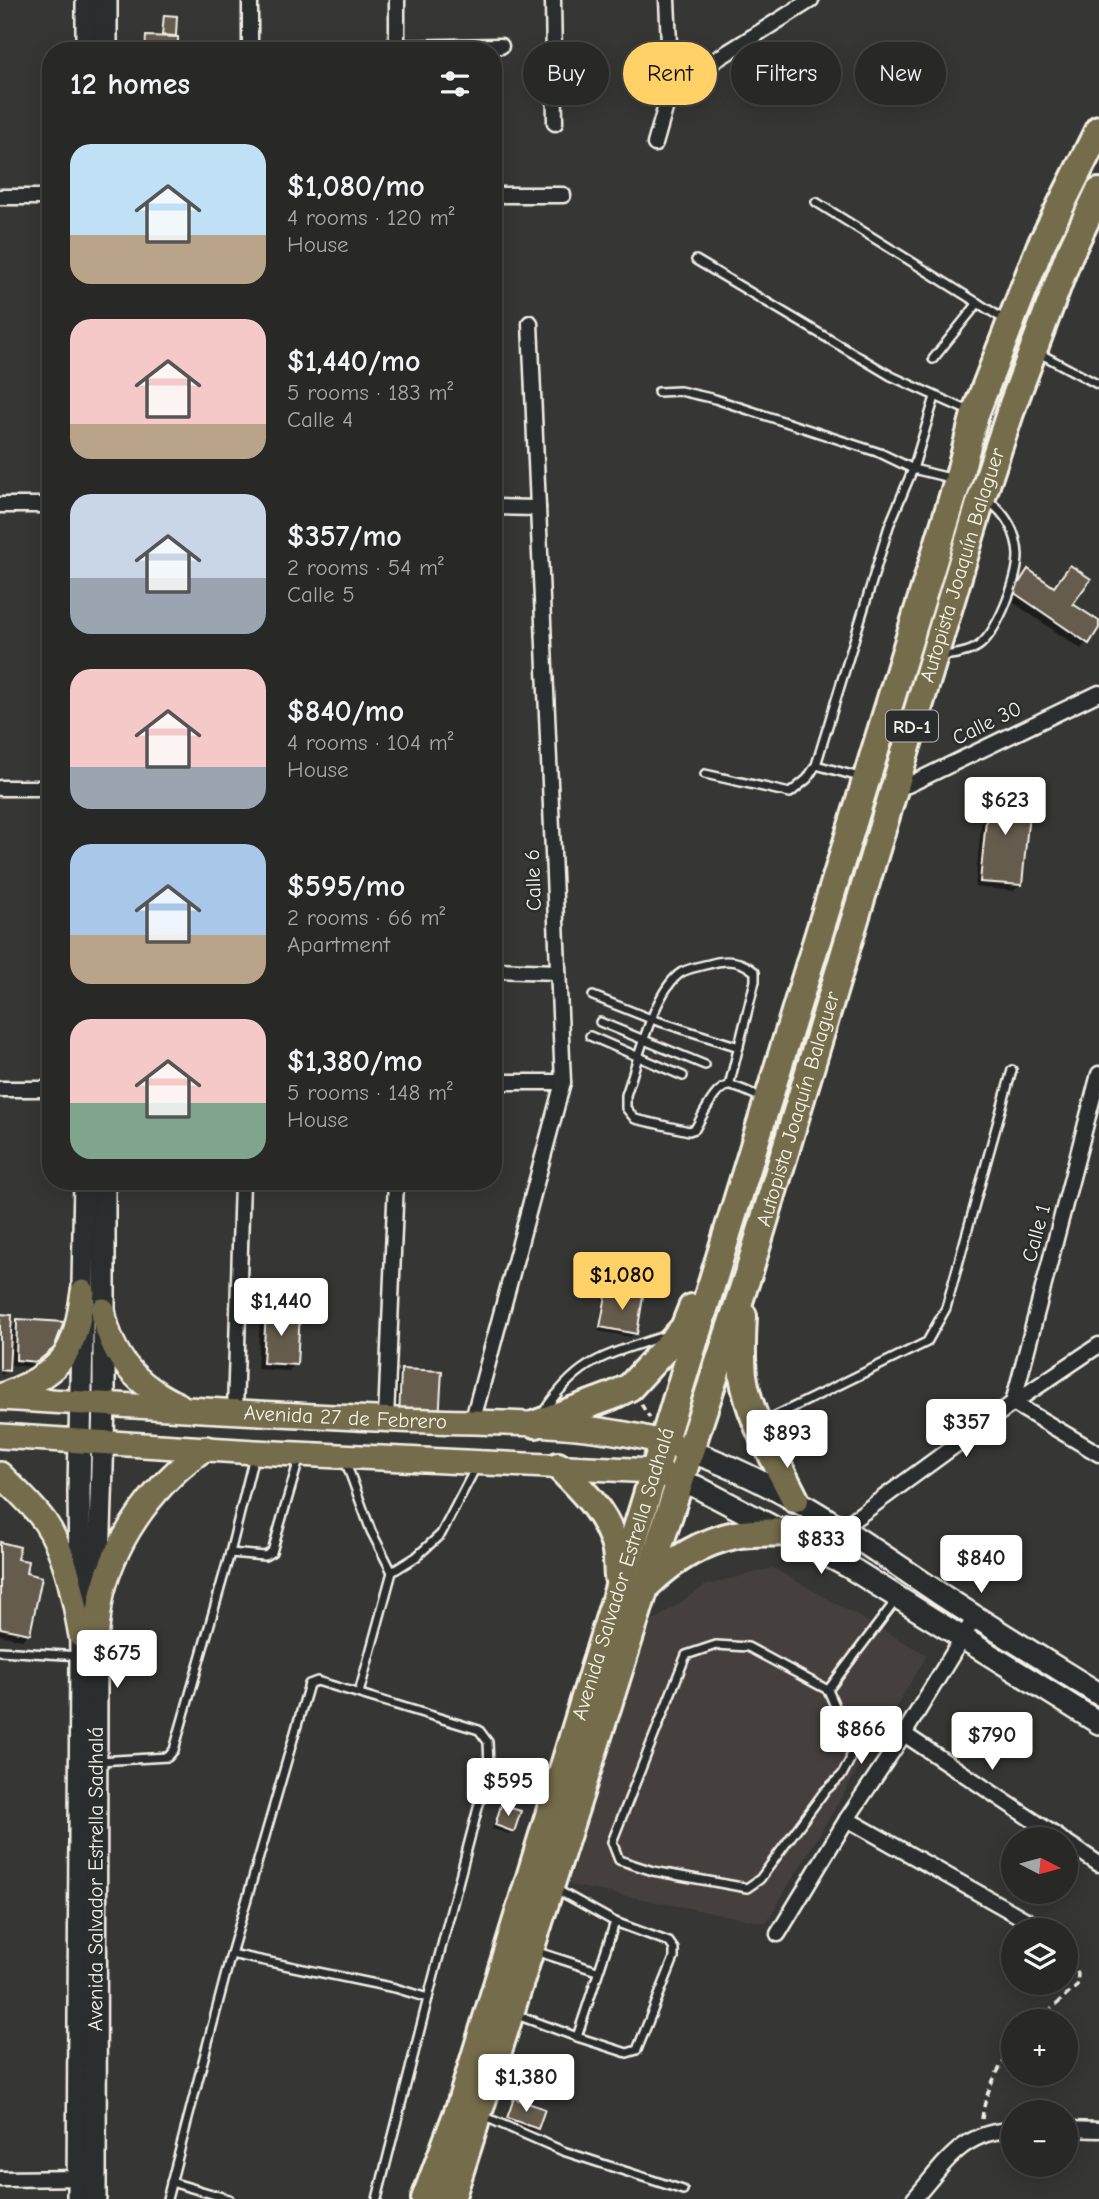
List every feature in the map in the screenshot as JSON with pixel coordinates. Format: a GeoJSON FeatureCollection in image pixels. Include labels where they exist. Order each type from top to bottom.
{"type":"FeatureCollection","features":[{"type":"Feature","properties":{"kind":"highway","name":"Autopista Joaquín Balaguer"},"geometry":{"type":"LineString","coordinates":[[742,1186],[958,480],[975,414],[1040,247],[1099,129]]}},
{"type":"Feature","properties":{"kind":"highway","name":"Autopista Joaquín Balaguer"},"geometry":{"type":"LineString","coordinates":[[750,1268],[982,497],[1069,255],[1099,192]]}},
{"type":"Feature","properties":{"kind":"highway"},"geometry":{"type":"LineString","coordinates":[[536,1424],[630,1387],[684,1328],[742,1186]]}},
{"type":"Feature","properties":{"kind":"highway","name":"Avenida Salvador Estrella Sadhalá"},"geometry":{"type":"LineString","coordinates":[[425,2199],[500,2010],[521,1946],[653,1471],[742,1186]]}},
{"type":"Feature","properties":{"kind":"highway"},"geometry":{"type":"LineString","coordinates":[[750,1268],[743,1313],[743,1374],[758,1424],[795,1499]]}},
{"type":"Feature","properties":{"kind":"highway","name":"Avenida Salvador Estrella Sadhalá"},"geometry":{"type":"LineString","coordinates":[[521,1946],[551,1887],[750,1268]]}},
{"type":"Feature","properties":{"kind":"highway"},"geometry":{"type":"LineString","coordinates":[[558,1466],[591,1500],[615,1544],[619,1589]]}},
{"type":"Feature","properties":{"kind":"highway"},"geometry":{"type":"LineString","coordinates":[[646,1585],[668,1564],[726,1538],[734,1535],[785,1532]]}},
{"type":"Feature","properties":{"kind":"highway","name":"Avenida Salvador Estrella Sadhalá"},"geometry":{"type":"LineString","coordinates":[[452,2199],[480,2115],[500,2010]]}},
{"type":"Feature","properties":{"kind":"main road"},"geometry":{"type":"LineString","coordinates":[[87,0],[87,42]]}},
{"type":"Feature","properties":{"kind":"main road"},"geometry":{"type":"LineString","coordinates":[[106,0],[106,42]]}},
{"type":"Feature","properties":{"kind":"main road","name":"Avenida Salvador Estrella Sadhalá"},"geometry":{"type":"LineString","coordinates":[[85,1190],[80,1403],[91,1442],[86,1644],[87,2189]]}},
{"type":"Feature","properties":{"kind":"main road","name":"Avenida Salvador Estrella Sadhalá"},"geometry":{"type":"LineString","coordinates":[[91,1442],[104,1404],[104,1190]]}},
{"type":"Feature","properties":{"kind":"main road"},"geometry":{"type":"LineString","coordinates":[[0,1397],[25,1387],[49,1370],[69,1349],[83,1292]]}},
{"type":"Feature","properties":{"kind":"main road"},"geometry":{"type":"LineString","coordinates":[[103,1310],[115,1352],[129,1370],[165,1398],[185,1408]]}},
{"type":"Feature","properties":{"kind":"main road","name":"Avenida 27 de Febrero"},"geometry":{"type":"LineString","coordinates":[[0,1397],[235,1412],[536,1424],[663,1441],[690,1451]]}},
{"type":"Feature","properties":{"kind":"main road","name":"Avenida 27 de Febrero"},"geometry":{"type":"LineString","coordinates":[[0,1436],[478,1464],[653,1471],[681,1481]]}},
{"type":"Feature","properties":{"kind":"main road"},"geometry":{"type":"LineString","coordinates":[[86,1644],[103,1590],[134,1518],[189,1460],[206,1448]]}},
{"type":"Feature","properties":{"kind":"main road"},"geometry":{"type":"LineString","coordinates":[[690,1451],[759,1479],[795,1499],[975,1617],[1099,1693]]}},
{"type":"Feature","properties":{"kind":"main road"},"geometry":{"type":"LineString","coordinates":[[0,1474],[44,1521],[56,1542],[86,1644]]}},
{"type":"Feature","properties":{"kind":"main road"},"geometry":{"type":"LineString","coordinates":[[681,1481],[849,1567],[1099,1723]]}},
{"type":"Feature","properties":{"kind":"main road","name":"Avenida Salvador Estrella Sadhalá"},"geometry":{"type":"LineString","coordinates":[[86,1644],[97,1761],[87,2189]]}},
{"type":"Feature","properties":{"kind":"street"},"geometry":{"type":"LineString","coordinates":[[250,0],[250,42]]}},
{"type":"Feature","properties":{"kind":"street"},"geometry":{"type":"LineString","coordinates":[[397,0],[397,42]]}},
{"type":"Feature","properties":{"kind":"street"},"geometry":{"type":"LineString","coordinates":[[553,0],[555,123]]}},
{"type":"Feature","properties":{"kind":"street"},"geometry":{"type":"LineString","coordinates":[[667,0],[669,42]]}},
{"type":"Feature","properties":{"kind":"street"},"geometry":{"type":"LineString","coordinates":[[717,58],[803,2]]}},
{"type":"Feature","properties":{"kind":"street"},"geometry":{"type":"LineString","coordinates":[[655,144],[666,105]]}},
{"type":"Feature","properties":{"kind":"street"},"geometry":{"type":"LineString","coordinates":[[502,195],[563,195]]}},
{"type":"Feature","properties":{"kind":"street"},"geometry":{"type":"LineString","coordinates":[[0,197],[42,197]]}},
{"type":"Feature","properties":{"kind":"street","name":"Calle 6"},"geometry":{"type":"LineString","coordinates":[[472,1423],[563,1082],[530,323]]}},
{"type":"Feature","properties":{"kind":"street"},"geometry":{"type":"LineString","coordinates":[[0,505],[42,505]]}},
{"type":"Feature","properties":{"kind":"street"},"geometry":{"type":"LineString","coordinates":[[502,507],[538,508]]}},
{"type":"Feature","properties":{"kind":"street","name":"Calle 30"},"geometry":{"type":"LineString","coordinates":[[893,789],[908,785],[1099,693]]}},
{"type":"Feature","properties":{"kind":"street"},"geometry":{"type":"LineString","coordinates":[[0,788],[42,788]]}},
{"type":"Feature","properties":{"kind":"street"},"geometry":{"type":"LineString","coordinates":[[502,970],[558,972]]}},
{"type":"Feature","properties":{"kind":"street","name":"Calle 1"},"geometry":{"type":"LineString","coordinates":[[1013,1403],[1099,1074]]}},
{"type":"Feature","properties":{"kind":"street"},"geometry":{"type":"LineString","coordinates":[[502,1082],[563,1082]]}},
{"type":"Feature","properties":{"kind":"street"},"geometry":{"type":"LineString","coordinates":[[0,1088],[42,1089]]}},
{"type":"Feature","properties":{"kind":"street"},"geometry":{"type":"LineString","coordinates":[[235,1412],[242,1190]]}},
{"type":"Feature","properties":{"kind":"street"},"geometry":{"type":"LineString","coordinates":[[386,1419],[396,1190]]}},
{"type":"Feature","properties":{"kind":"street"},"geometry":{"type":"LineString","coordinates":[[817,1550],[842,1528],[1013,1403],[1099,1345]]}},
{"type":"Feature","properties":{"kind":"street"},"geometry":{"type":"LineString","coordinates":[[1013,1403],[1099,1454]]}},
{"type":"Feature","properties":{"kind":"street"},"geometry":{"type":"LineString","coordinates":[[778,1934],[975,1617]]}},
{"type":"Feature","properties":{"kind":"street"},"geometry":{"type":"LineString","coordinates":[[904,1734],[1043,1827]]}},
{"type":"Feature","properties":{"kind":"street"},"geometry":{"type":"LineString","coordinates":[[847,1819],[1023,1918]]}},
{"type":"Feature","properties":{"kind":"street"},"geometry":{"type":"LineString","coordinates":[[1078,1850],[1099,1864]]}},
{"type":"Feature","properties":{"kind":"street"},"geometry":{"type":"LineString","coordinates":[[1078,2129],[1099,2130]]}},
{"type":"Feature","properties":{"kind":"street"},"geometry":{"type":"LineString","coordinates":[[915,2199],[959,2147],[980,2135],[1001,2131]]}},
{"type":"Feature","properties":{"kind":"street"},"geometry":{"type":"LineString","coordinates":[[0,2179],[87,2189]]}},
{"type":"Feature","properties":{"kind":"lane"},"geometry":{"type":"LineString","coordinates":[[816,202],[1011,324]]}},
{"type":"Feature","properties":{"kind":"lane"},"geometry":{"type":"LineString","coordinates":[[696,260],[891,376],[975,414]]}},
{"type":"Feature","properties":{"kind":"lane"},"geometry":{"type":"LineString","coordinates":[[933,359],[978,303]]}},
{"type":"Feature","properties":{"kind":"lane"},"geometry":{"type":"LineString","coordinates":[[1034,349],[1099,385]]}},
{"type":"Feature","properties":{"kind":"lane"},"geometry":{"type":"LineString","coordinates":[[658,392],[680,391],[715,400],[880,453],[914,469],[958,480]]}},
{"type":"Feature","properties":{"kind":"lane"},"geometry":{"type":"LineString","coordinates":[[705,774],[790,793],[807,779],[816,765],[889,526],[914,469],[935,397]]}},
{"type":"Feature","properties":{"kind":"lane"},"geometry":{"type":"LineString","coordinates":[[933,657],[959,654],[981,644],[999,619],[1012,584],[1018,555],[1011,526],[1001,509],[982,497]]}},
{"type":"Feature","properties":{"kind":"lane"},"geometry":{"type":"LineString","coordinates":[[816,765],[867,779]]}},
{"type":"Feature","properties":{"kind":"lane"},"geometry":{"type":"LineString","coordinates":[[729,1086],[755,972],[746,964],[722,960],[682,972],[666,988],[651,1018],[626,1095],[626,1108],[635,1119],[693,1130],[721,1088],[729,1086],[768,1100]]}},
{"type":"Feature","properties":{"kind":"lane"},"geometry":{"type":"LineString","coordinates":[[593,996],[738,1047]]}},
{"type":"Feature","properties":{"kind":"lane"},"geometry":{"type":"LineString","coordinates":[[600,1022],[705,1065]]}},
{"type":"Feature","properties":{"kind":"lane"},"geometry":{"type":"LineString","coordinates":[[590,1037],[683,1076]]}},
{"type":"Feature","properties":{"kind":"lane"},"geometry":{"type":"LineString","coordinates":[[758,1424],[927,1342],[946,1308],[1012,1070]]}},
{"type":"Feature","properties":{"kind":"lane"},"geometry":{"type":"LineString","coordinates":[[536,1424],[557,1391],[581,1369],[611,1352],[684,1328]]}},
{"type":"Feature","properties":{"kind":"lane"},"geometry":{"type":"LineString","coordinates":[[97,1761],[156,1759],[168,1757],[174,1750],[230,1553],[255,1452]]}},
{"type":"Feature","properties":{"kind":"lane"},"geometry":{"type":"LineString","coordinates":[[230,1553],[265,1556],[272,1552],[300,1454]]}},
{"type":"Feature","properties":{"kind":"lane"},"geometry":{"type":"LineString","coordinates":[[344,1456],[371,1531],[392,1572],[359,1693]]}},
{"type":"Feature","properties":{"kind":"lane"},"geometry":{"type":"LineString","coordinates":[[392,1572],[416,1557],[441,1534],[478,1464]]}},
{"type":"Feature","properties":{"kind":"lane"},"geometry":{"type":"LineString","coordinates":[[828,1690],[897,1599]]}},
{"type":"Feature","properties":{"kind":"lane"},"geometry":{"type":"LineString","coordinates":[[0,1651],[86,1644]]}},
{"type":"Feature","properties":{"kind":"lane"},"geometry":{"type":"LineString","coordinates":[[716,1645],[748,1647],[828,1690],[852,1745],[850,1760],[760,1879],[747,1888],[653,1871],[619,1860],[612,1842],[686,1655],[716,1645]]}},
{"type":"Feature","properties":{"kind":"lane"},"geometry":{"type":"LineString","coordinates":[[167,2199],[231,1954],[309,1684],[317,1681],[479,1730],[488,1742],[489,1766],[377,2199]]}},
{"type":"Feature","properties":{"kind":"lane"},"geometry":{"type":"LineString","coordinates":[[500,2010],[628,2053],[637,2050],[674,1958],[674,1949],[669,1942],[615,1922],[551,1887]]}},
{"type":"Feature","properties":{"kind":"lane"},"geometry":{"type":"LineString","coordinates":[[577,2037],[615,1922]]}},
{"type":"Feature","properties":{"kind":"lane"},"geometry":{"type":"LineString","coordinates":[[521,1946],[597,1971]]}},
{"type":"Feature","properties":{"kind":"lane"},"geometry":{"type":"LineString","coordinates":[[231,1954],[395,1988],[428,1998]]}},
{"type":"Feature","properties":{"kind":"lane"},"geometry":{"type":"LineString","coordinates":[[480,2115],[563,2151],[683,2190]]}},
{"type":"Feature","properties":{"kind":"lane"},"geometry":{"type":"LineString","coordinates":[[172,2182],[229,2199]]}},
{"type":"Feature","properties":{"kind":"path"},"geometry":{"type":"LineString","coordinates":[[1051,2009],[1067,1995]]}},
{"type":"Feature","properties":{"kind":"path"},"geometry":{"type":"LineString","coordinates":[[980,2135],[982,2112],[1001,2065]]}},
{"type":"Feature","properties":{"kind":"shaded area"},"geometry":{"type":"Polygon","coordinates":[[[773,1568],[927,1655],[766,1923],[569,1885],[644,1627],[706,1585],[773,1568]]]}},
{"type":"Feature","properties":{"kind":"building"},"geometry":{"type":"Polygon","coordinates":[[[164,15],[177,16],[176,36],[162,35],[164,15]]]}},
{"type":"Feature","properties":{"kind":"building"},"geometry":{"type":"Polygon","coordinates":[[[146,36],[178,37],[178,42],[146,42],[146,36]]]}},
{"type":"Feature","properties":{"kind":"building"},"geometry":{"type":"Polygon","coordinates":[[[1070,565],[1091,579],[1073,604],[1099,621],[1099,628],[1089,644],[1013,592],[1028,569],[1054,587],[1070,565]]]}},
{"type":"Feature","properties":{"kind":"building"},"geometry":{"type":"Polygon","coordinates":[[[989,788],[1031,792],[1022,885],[980,882],[989,788]]]}},
{"type":"Feature","properties":{"kind":"building"},"geometry":{"type":"Polygon","coordinates":[[[607,1290],[643,1296],[637,1334],[600,1327],[607,1290]]]}},
{"type":"Feature","properties":{"kind":"building"},"geometry":{"type":"Polygon","coordinates":[[[266,1310],[300,1312],[297,1365],[263,1363],[266,1310]]]}},
{"type":"Feature","properties":{"kind":"building"},"geometry":{"type":"Polygon","coordinates":[[[0,1314],[12,1315],[9,1371],[0,1370],[0,1314]]]}},
{"type":"Feature","properties":{"kind":"building"},"geometry":{"type":"Polygon","coordinates":[[[17,1319],[64,1322],[54,1348],[37,1362],[16,1360],[17,1319]]]}},
{"type":"Feature","properties":{"kind":"building"},"geometry":{"type":"Polygon","coordinates":[[[401,1369],[442,1371],[439,1420],[399,1418],[401,1369]]]}},
{"type":"Feature","properties":{"kind":"building"},"geometry":{"type":"Polygon","coordinates":[[[0,1542],[20,1547],[17,1559],[28,1561],[26,1573],[42,1577],[30,1634],[0,1628],[0,1542]]]}},
{"type":"Feature","properties":{"kind":"building"},"geometry":{"type":"Polygon","coordinates":[[[501,1805],[521,1811],[514,1832],[495,1825],[501,1805]]]}},
{"type":"Feature","properties":{"kind":"building"},"geometry":{"type":"Polygon","coordinates":[[[514,2098],[545,2109],[538,2129],[507,2118],[514,2098]]]}}]}
